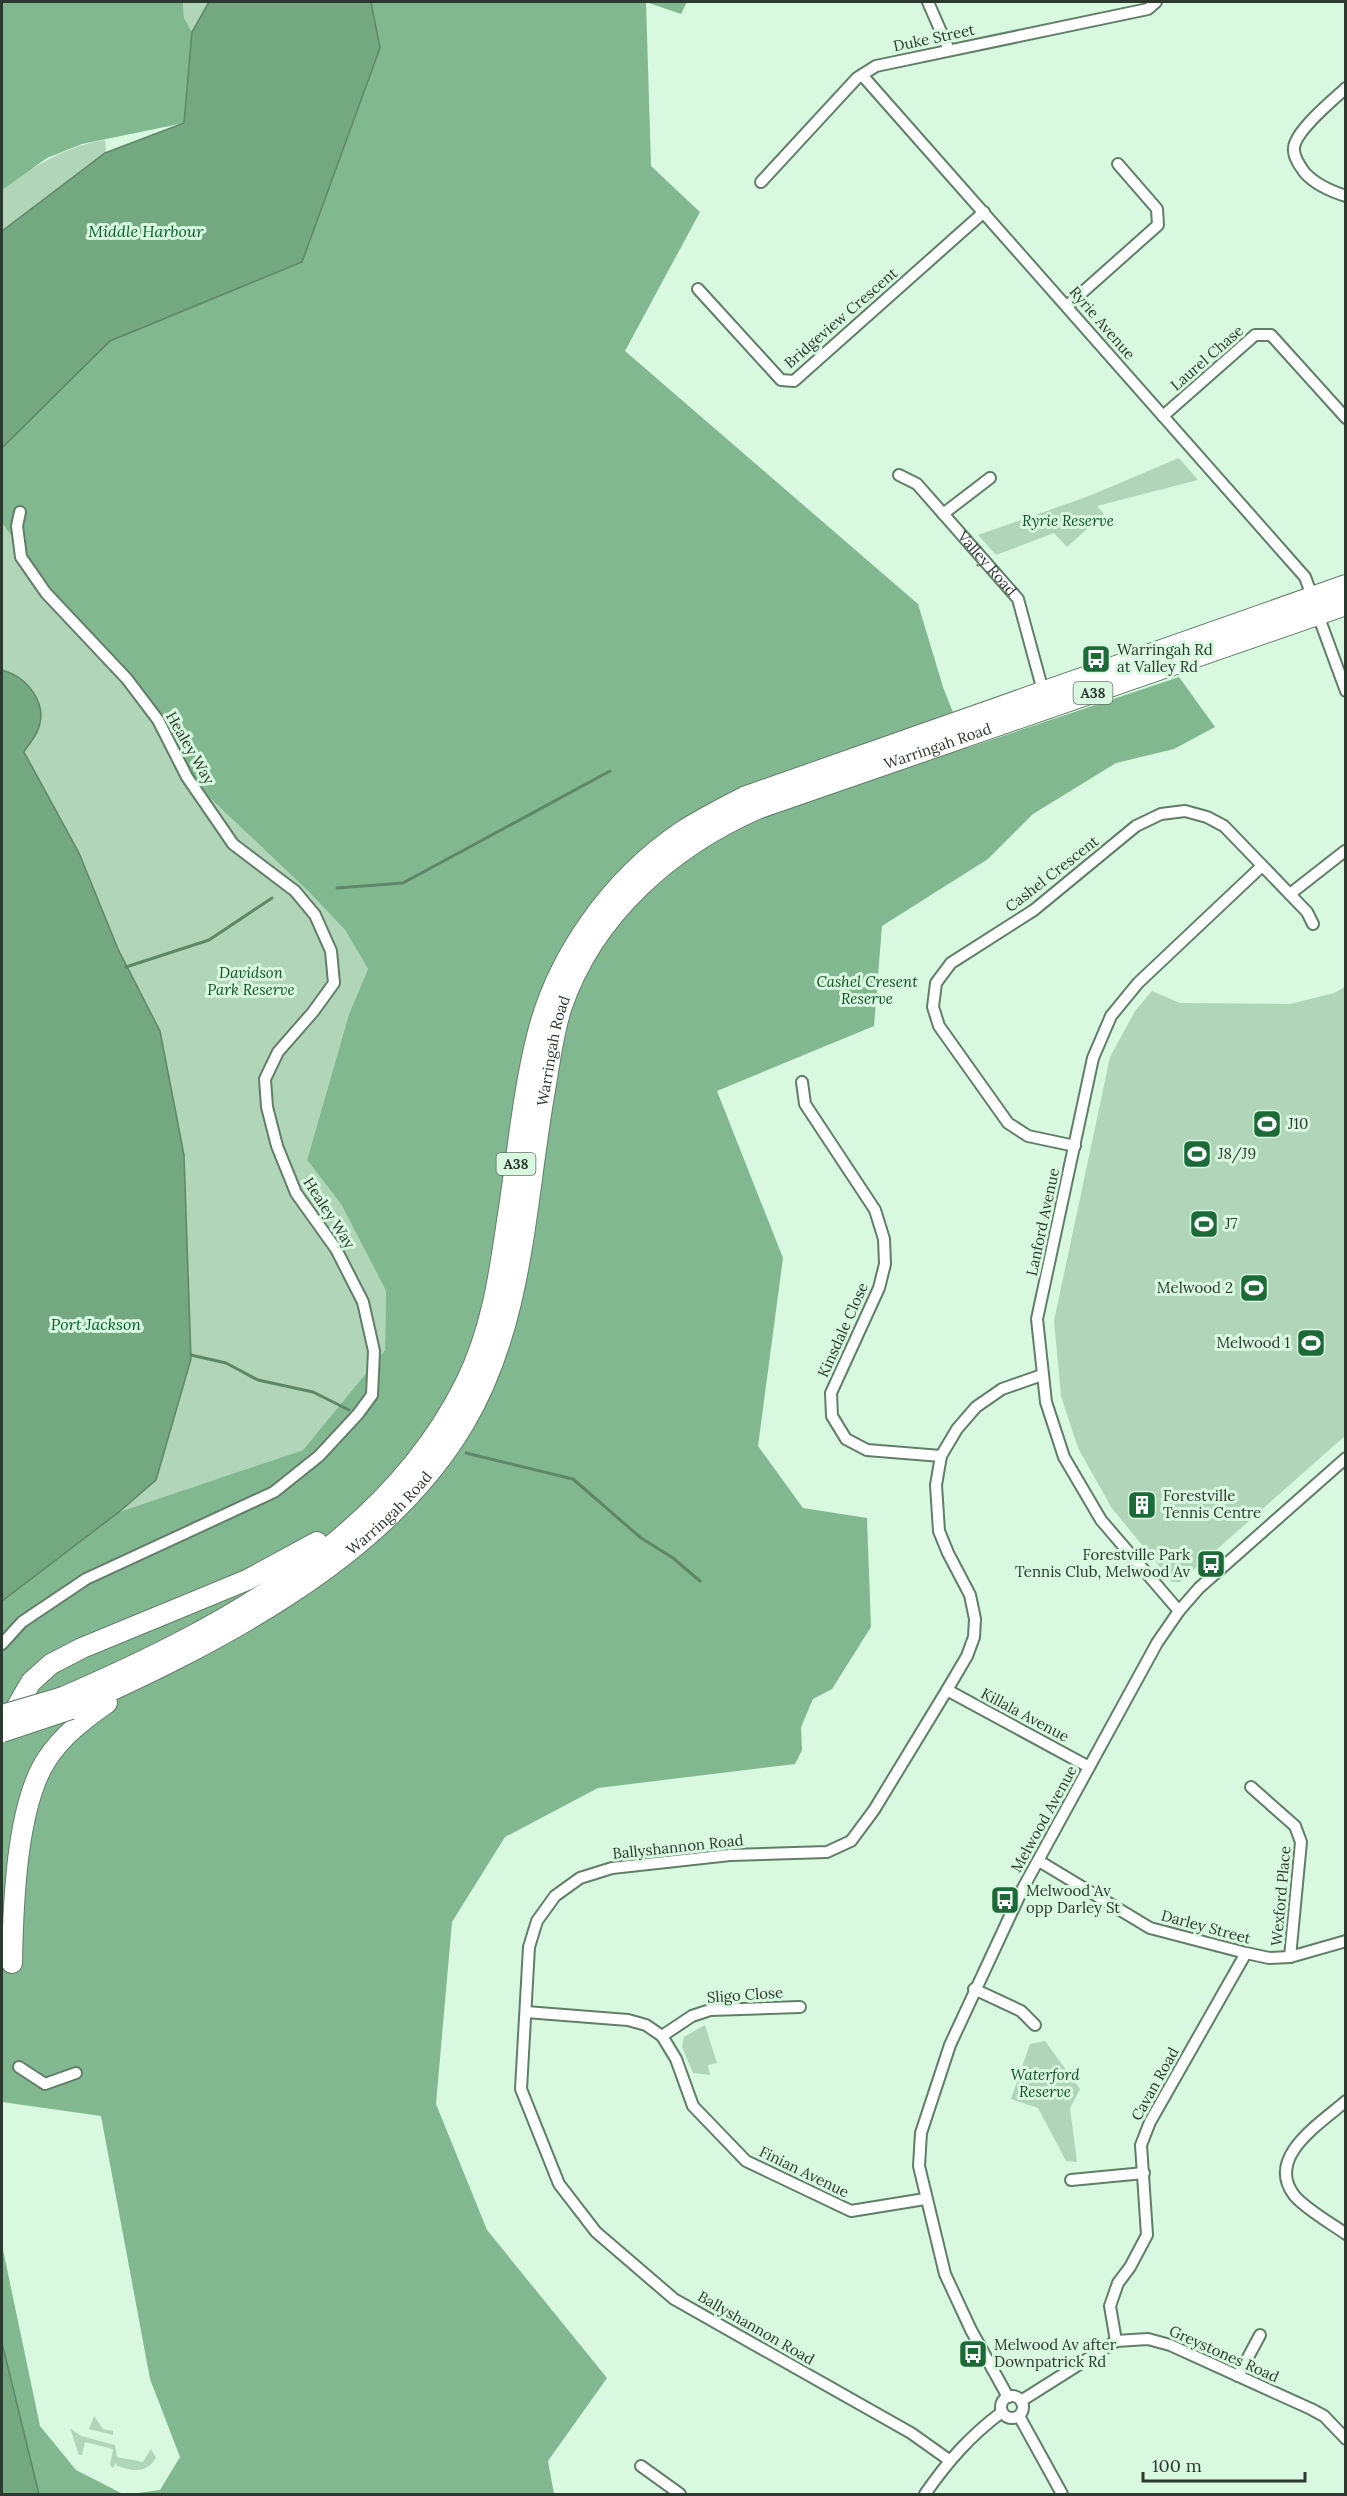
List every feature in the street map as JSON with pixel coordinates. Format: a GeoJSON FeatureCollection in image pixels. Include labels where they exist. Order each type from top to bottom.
{"type":"FeatureCollection","features":[{"type":"Feature","properties":{"kind":"highway","name":"Warringah Road"},"geometry":{"type":"LineString","coordinates":[[2,1734],[67,1703],[235,1610],[299,1570],[368,1512],[418,1459],[440,1429],[466,1383],[483,1341],[496,1294],[537,1034],[558,978],[590,922],[617,889],[680,833],[744,797],[1046,700],[1315,606],[1346,585]]}},
{"type":"Feature","properties":{"kind":"highway","name":"Warringah Road"},"geometry":{"type":"LineString","coordinates":[[1315,606],[1346,605]]}},
{"type":"Feature","properties":{"kind":"highway","name":"Warringah Road"},"geometry":{"type":"LineString","coordinates":[[2,1714],[67,1703],[143,1677],[214,1640],[334,1564],[396,1508],[430,1472],[463,1426],[480,1394],[501,1343],[513,1301],[540,1116],[562,1007],[586,957],[623,903],[657,870],[701,836],[729,821],[898,759],[1046,700]]}},
{"type":"Feature","properties":{"kind":"highway"},"geometry":{"type":"LineString","coordinates":[[2,1734],[32,1682],[51,1664],[82,1648],[247,1580],[293,1557],[368,1512]]}},
{"type":"Feature","properties":{"kind":"highway"},"geometry":{"type":"LineString","coordinates":[[7,1961],[24,1824],[36,1780],[46,1760],[69,1732],[143,1677]]}},
{"type":"Feature","properties":{"kind":"street"},"geometry":{"type":"LineString","coordinates":[[928,2],[949,50]]}},
{"type":"Feature","properties":{"kind":"street","name":"Duke Street"},"geometry":{"type":"LineString","coordinates":[[761,182],[862,75],[876,66],[1148,9],[1156,2]]}},
{"type":"Feature","properties":{"kind":"street","name":"Ryrie Avenue"},"geometry":{"type":"LineString","coordinates":[[862,75],[1305,577],[1346,691]]}},
{"type":"Feature","properties":{"kind":"street"},"geometry":{"type":"LineString","coordinates":[[1346,88],[1300,133],[1294,147],[1297,162],[1308,175],[1321,187],[1346,196]]}},
{"type":"Feature","properties":{"kind":"street"},"geometry":{"type":"LineString","coordinates":[[1067,306],[1158,225],[1157,209],[1118,164]]}},
{"type":"Feature","properties":{"kind":"street","name":"Bridgeview Crescent"},"geometry":{"type":"LineString","coordinates":[[698,289],[781,380],[794,381],[984,212]]}},
{"type":"Feature","properties":{"kind":"street","name":"Laurel Chase"},"geometry":{"type":"LineString","coordinates":[[1163,416],[1255,335],[1271,335],[1343,410]]}},
{"type":"Feature","properties":{"kind":"street","name":"Valley Road"},"geometry":{"type":"LineString","coordinates":[[899,475],[917,484],[1018,599],[1046,700]]}},
{"type":"Feature","properties":{"kind":"street"},"geometry":{"type":"LineString","coordinates":[[943,514],[990,478]]}},
{"type":"Feature","properties":{"kind":"street","name":"Healey Way"},"geometry":{"type":"LineString","coordinates":[[2,1644],[22,1622],[86,1579],[274,1492],[283,1485],[319,1456],[358,1414],[372,1395],[374,1351],[363,1302],[336,1250],[296,1193],[277,1146],[267,1107],[265,1079],[278,1052],[313,1012],[334,982],[330,951],[315,915],[295,891],[233,844],[187,777],[158,720],[70,616],[46,593],[21,557],[17,526],[20,512]]}},
{"type":"Feature","properties":{"kind":"street","name":"Cashel Crescent"},"geometry":{"type":"LineString","coordinates":[[1075,1146],[1028,1136],[1008,1123],[939,1026],[933,1007],[936,983],[951,963],[1034,910],[1136,826],[1161,814],[1185,811],[1207,817],[1224,826],[1307,912],[1313,924]]}},
{"type":"Feature","properties":{"kind":"street"},"geometry":{"type":"LineString","coordinates":[[1290,894],[1345,851]]}},
{"type":"Feature","properties":{"kind":"street","name":"Lanford Avenue"},"geometry":{"type":"LineString","coordinates":[[1179,1611],[1101,1520],[1064,1457],[1046,1402],[1037,1319],[1093,1058],[1112,1016],[1138,983],[1262,866]]}},
{"type":"Feature","properties":{"kind":"street","name":"Kinsdale Close"},"geometry":{"type":"LineString","coordinates":[[802,1082],[805,1104],[874,1210],[884,1239],[885,1264],[879,1288],[831,1393],[832,1416],[846,1439],[867,1450],[941,1456]]}},
{"type":"Feature","properties":{"kind":"street","name":"Ballyshannon Road"},"geometry":{"type":"LineString","coordinates":[[948,2460],[911,2433],[674,2299],[596,2232],[559,2184],[521,2089],[530,1947],[537,1921],[555,1896],[580,1878],[612,1868],[730,1855],[827,1852],[851,1841],[874,1810],[947,1690],[967,1656],[974,1637],[975,1619],[970,1595],[939,1530],[936,1485],[941,1456],[957,1429],[976,1407],[1002,1389],[1042,1375]]}},
{"type":"Feature","properties":{"kind":"street","name":"Melwood Avenue"},"geometry":{"type":"LineString","coordinates":[[1008,2397],[951,2290],[925,2199],[919,2166],[921,2133],[950,2045],[974,1989],[1023,1888],[1133,1685],[1179,1611],[1213,1575],[1346,1458]]}},
{"type":"Feature","properties":{"kind":"street","name":"Killala Avenue"},"geometry":{"type":"LineString","coordinates":[[947,1690],[1089,1767]]}},
{"type":"Feature","properties":{"kind":"street","name":"Wexford Place"},"geometry":{"type":"LineString","coordinates":[[1251,1787],[1294,1826],[1301,1842],[1290,1957]]}},
{"type":"Feature","properties":{"kind":"street","name":"Darley Street"},"geometry":{"type":"LineString","coordinates":[[1039,1861],[1150,1928],[1269,1958],[1290,1957],[1346,1941]]}},
{"type":"Feature","properties":{"kind":"street","name":"Cavan Road"},"geometry":{"type":"LineString","coordinates":[[1116,2341],[1110,2306],[1118,2283],[1130,2267],[1147,2235],[1141,2145],[1150,2122],[1246,1953]]}},
{"type":"Feature","properties":{"kind":"street"},"geometry":{"type":"LineString","coordinates":[[974,1989],[1021,2011],[1035,2025]]}},
{"type":"Feature","properties":{"kind":"street","name":"Sligo Close"},"geometry":{"type":"LineString","coordinates":[[662,2036],[692,2016],[710,2010],[800,2007]]}},
{"type":"Feature","properties":{"kind":"street"},"geometry":{"type":"LineString","coordinates":[[526,2012],[628,2020],[646,2025],[662,2036]]}},
{"type":"Feature","properties":{"kind":"street","name":"Finian Avenue"},"geometry":{"type":"LineString","coordinates":[[662,2036],[676,2059],[693,2106],[746,2161],[850,2211],[925,2199]]}},
{"type":"Feature","properties":{"kind":"street"},"geometry":{"type":"LineString","coordinates":[[19,2067],[45,2084],[76,2073]]}},
{"type":"Feature","properties":{"kind":"street"},"geometry":{"type":"LineString","coordinates":[[1346,2102],[1300,2141],[1288,2157],[1286,2174],[1294,2195],[1346,2234]]}},
{"type":"Feature","properties":{"kind":"street"},"geometry":{"type":"LineString","coordinates":[[1071,2180],[1144,2173]]}},
{"type":"Feature","properties":{"kind":"street"},"geometry":{"type":"LineString","coordinates":[[1238,2376],[1260,2335]]}},
{"type":"Feature","properties":{"kind":"street","name":"Greystones Road"},"geometry":{"type":"LineString","coordinates":[[1021,2401],[1116,2341],[1148,2339],[1238,2376],[1324,2416],[1346,2439]]}},
{"type":"Feature","properties":{"kind":"street"},"geometry":{"type":"LineString","coordinates":[[925,2494],[948,2460],[973,2433],[1002,2412],[1003,2401],[1008,2397],[1016,2397],[1021,2401],[1022,2410],[1018,2416],[1012,2418],[1002,2412]]}},
{"type":"Feature","properties":{"kind":"street"},"geometry":{"type":"LineString","coordinates":[[1018,2416],[1062,2494]]}},
{"type":"Feature","properties":{"kind":"street"},"geometry":{"type":"LineString","coordinates":[[641,2466],[680,2494]]}},
{"type":"Feature","properties":{"kind":"green space"},"geometry":{"type":"Polygon","coordinates":[[[2,2],[183,2],[184,18],[192,32],[184,123],[82,144],[47,158],[2,190],[2,2]]]}},
{"type":"Feature","properties":{"kind":"green space"},"geometry":{"type":"Polygon","coordinates":[[[183,2],[209,2],[192,32],[184,19],[183,2]]]}},
{"type":"Feature","properties":{"kind":"green space","name":"Cashel Cresent Reserve"},"geometry":{"type":"Polygon","coordinates":[[[371,2],[646,2],[651,166],[700,212],[625,351],[918,604],[943,687],[967,748],[1179,677],[1215,727],[1174,749],[1116,763],[1033,814],[988,859],[882,926],[874,1026],[717,1091],[783,1258],[758,1446],[803,1508],[867,1518],[871,1627],[832,1689],[813,1699],[801,1727],[802,1750],[795,1764],[598,1788],[505,1837],[452,1922],[436,2104],[487,2230],[607,2378],[548,2461],[554,2494],[130,2494],[160,2490],[180,2457],[150,2379],[101,2116],[2,2102],[2,1601],[119,1512],[303,1450],[385,1350],[386,1291],[341,1204],[307,1160],[349,1014],[368,969],[345,930],[309,892],[210,798],[2,523],[2,448],[110,341],[302,262],[380,48],[371,2]]]}},
{"type":"Feature","properties":{"kind":"green space"},"geometry":{"type":"Polygon","coordinates":[[[646,2],[687,2],[681,14],[646,2]]]}},
{"type":"Feature","properties":{"kind":"green space"},"geometry":{"type":"Polygon","coordinates":[[[105,140],[106,155],[2,243],[2,190],[4,187],[40,164],[65,152],[105,140]]]}},
{"type":"Feature","properties":{"kind":"green space","name":"Ryrie Reserve"},"geometry":{"type":"Polygon","coordinates":[[[1179,458],[1198,480],[1097,506],[1104,514],[1067,547],[1054,533],[996,555],[978,535],[1089,496],[1179,458]]]}},
{"type":"Feature","properties":{"kind":"green space","name":"Davidson Park Reserve"},"geometry":{"type":"Polygon","coordinates":[[[2,523],[210,798],[309,892],[345,930],[368,969],[349,1014],[307,1160],[341,1204],[386,1291],[385,1350],[303,1450],[119,1512],[156,1480],[191,1359],[184,1155],[160,1031],[118,949],[79,853],[24,752],[38,730],[11,672],[2,670],[2,523]]]}},
{"type":"Feature","properties":{"kind":"green space"},"geometry":{"type":"Polygon","coordinates":[[[1345,987],[1345,1436],[1180,1582],[1172,1582],[1111,1507],[1078,1448],[1061,1396],[1054,1321],[1110,1057],[1135,1011],[1152,991],[1180,1003],[1290,1004],[1334,993],[1345,987]]]}},
{"type":"Feature","properties":{"kind":"green space"},"geometry":{"type":"Polygon","coordinates":[[[705,2025],[717,2063],[708,2065],[710,2075],[693,2073],[682,2047],[684,2037],[705,2025]]]}},
{"type":"Feature","properties":{"kind":"green space","name":"Waterford Reserve"},"geometry":{"type":"Polygon","coordinates":[[[1045,2041],[1080,2089],[1070,2108],[1077,2162],[1066,2161],[1038,2108],[1011,2099],[1030,2044],[1045,2041]]]}},
{"type":"Feature","properties":{"kind":"green space"},"geometry":{"type":"Polygon","coordinates":[[[2,2245],[40,2426],[76,2470],[123,2494],[39,2494],[2,2343],[2,2245]]]}},
{"type":"Feature","properties":{"kind":"green space"},"geometry":{"type":"Polygon","coordinates":[[[94,2416],[103,2429],[113,2431],[113,2435],[89,2429],[94,2416]]]}},
{"type":"Feature","properties":{"kind":"green space"},"geometry":{"type":"Polygon","coordinates":[[[70,2428],[81,2436],[115,2445],[117,2457],[143,2462],[151,2449],[156,2458],[148,2467],[139,2470],[117,2466],[116,2463],[113,2468],[110,2465],[113,2449],[85,2442],[82,2455],[79,2455],[70,2428]]]}},
{"type":"Feature","properties":{"kind":"water","name":"Middle Harbour"},"geometry":{"type":"Polygon","coordinates":[[[209,2],[371,2],[380,48],[302,262],[110,341],[2,448],[2,231],[105,153],[184,123],[192,32],[209,2]]]}},
{"type":"Feature","properties":{"kind":"water","name":"Port Jackson"},"geometry":{"type":"Polygon","coordinates":[[[2,670],[27,685],[38,702],[41,711],[40,722],[36,735],[24,752],[79,853],[118,949],[160,1031],[184,1155],[191,1359],[156,1480],[119,1512],[2,1601],[2,670]]]}},
{"type":"Feature","properties":{"kind":"water"},"geometry":{"type":"Polygon","coordinates":[[[2,2343],[39,2494],[2,2494],[2,2343]]]}},
{"type":"Feature","properties":{"kind":"waterway"},"geometry":{"type":"LineString","coordinates":[[337,888],[403,883],[610,771]]}},
{"type":"Feature","properties":{"kind":"waterway"},"geometry":{"type":"LineString","coordinates":[[126,967],[209,940],[272,898]]}},
{"type":"Feature","properties":{"kind":"waterway"},"geometry":{"type":"LineString","coordinates":[[191,1355],[226,1363],[258,1380],[313,1392],[349,1410]]}},
{"type":"Feature","properties":{"kind":"waterway"},"geometry":{"type":"LineString","coordinates":[[466,1453],[573,1479],[641,1538],[673,1558],[700,1581]]}},
{"type":"Feature","properties":{"kind":"place","name":"Warringah Rd at Valley Rd"},"geometry":{"type":"Point","coordinates":[1096,659]}},
{"type":"Feature","properties":{"kind":"place","name":"J10"},"geometry":{"type":"Point","coordinates":[1267,1124]}},
{"type":"Feature","properties":{"kind":"place","name":"J8/J9"},"geometry":{"type":"Point","coordinates":[1197,1154]}},
{"type":"Feature","properties":{"kind":"place","name":"J7"},"geometry":{"type":"Point","coordinates":[1204,1224]}},
{"type":"Feature","properties":{"kind":"place","name":"Melwood 2"},"geometry":{"type":"Point","coordinates":[1254,1288]}},
{"type":"Feature","properties":{"kind":"place","name":"Melwood 1"},"geometry":{"type":"Point","coordinates":[1311,1343]}},
{"type":"Feature","properties":{"kind":"place","name":"Forestville Tennis Centre"},"geometry":{"type":"Point","coordinates":[1142,1505]}},
{"type":"Feature","properties":{"kind":"place","name":"Forestville Park Tennis Club, Melwood Av"},"geometry":{"type":"Point","coordinates":[1211,1564]}},
{"type":"Feature","properties":{"kind":"place","name":"Melwood Av opp Darley St"},"geometry":{"type":"Point","coordinates":[1005,1900]}},
{"type":"Feature","properties":{"kind":"place","name":"Melwood Av after Downpatrick Rd"},"geometry":{"type":"Point","coordinates":[973,2354]}}]}
